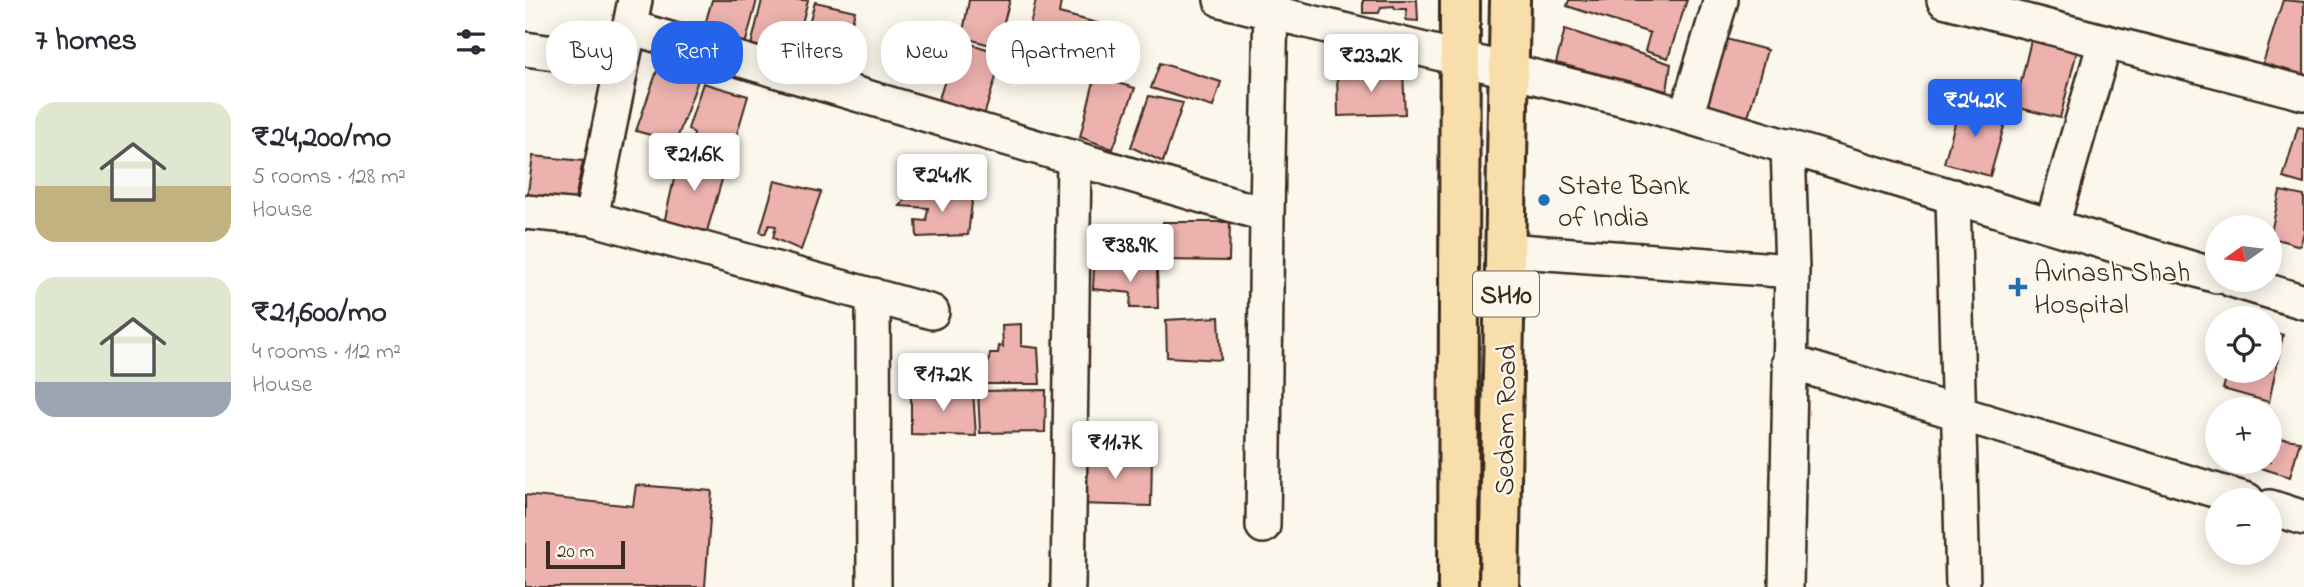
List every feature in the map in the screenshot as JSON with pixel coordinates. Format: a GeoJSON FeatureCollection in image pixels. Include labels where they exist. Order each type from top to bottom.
{"type":"FeatureCollection","features":[{"type":"Feature","properties":{"kind":"main road","name":"Sedam Road"},"geometry":{"type":"LineString","coordinates":[[1458,587],[1460,0]]}},
{"type":"Feature","properties":{"kind":"main road","name":"Sedam Road"},"geometry":{"type":"LineString","coordinates":[[1499,587],[1510,0]]}},
{"type":"Feature","properties":{"kind":"street"},"geometry":{"type":"LineString","coordinates":[[1221,0],[1271,6],[1460,60],[1686,116],[2205,272]]}},
{"type":"Feature","properties":{"kind":"street"},"geometry":{"type":"LineString","coordinates":[[1686,116],[1721,0]]}},
{"type":"Feature","properties":{"kind":"street"},"geometry":{"type":"LineString","coordinates":[[1944,0],[2304,93]]}},
{"type":"Feature","properties":{"kind":"street"},"geometry":{"type":"LineString","coordinates":[[1263,527],[1271,6]]}},
{"type":"Feature","properties":{"kind":"street"},"geometry":{"type":"LineString","coordinates":[[632,14],[1267,215]]}},
{"type":"Feature","properties":{"kind":"street"},"geometry":{"type":"LineString","coordinates":[[2052,225],[2105,42]]}},
{"type":"Feature","properties":{"kind":"street"},"geometry":{"type":"LineString","coordinates":[[525,49],[546,52]]}},
{"type":"Feature","properties":{"kind":"street"},"geometry":{"type":"LineString","coordinates":[[591,218],[618,84]]}},
{"type":"Feature","properties":{"kind":"street"},"geometry":{"type":"LineString","coordinates":[[1786,587],[1792,271],[1788,146]]}},
{"type":"Feature","properties":{"kind":"street"},"geometry":{"type":"LineString","coordinates":[[1068,587],[1074,156]]}},
{"type":"Feature","properties":{"kind":"street"},"geometry":{"type":"LineString","coordinates":[[1953,196],[1963,587]]}},
{"type":"Feature","properties":{"kind":"street"},"geometry":{"type":"LineString","coordinates":[[525,212],[591,218],[932,312]]}},
{"type":"Feature","properties":{"kind":"street"},"geometry":{"type":"LineString","coordinates":[[1506,250],[1792,271]]}},
{"type":"Feature","properties":{"kind":"street"},"geometry":{"type":"LineString","coordinates":[[2271,292],[2304,302]]}},
{"type":"Feature","properties":{"kind":"street"},"geometry":{"type":"LineString","coordinates":[[873,295],[874,587]]}},
{"type":"Feature","properties":{"kind":"street"},"geometry":{"type":"LineString","coordinates":[[1789,362],[2207,488]]}},
{"type":"Feature","properties":{"kind":"street"},"geometry":{"type":"LineString","coordinates":[[2282,511],[2304,518]]}},
{"type":"Feature","properties":{"kind":"building"},"geometry":{"type":"Polygon","coordinates":[[[712,0],[757,0],[745,45],[743,21],[706,21],[712,0]]]}},
{"type":"Feature","properties":{"kind":"building"},"geometry":{"type":"Polygon","coordinates":[[[762,0],[808,0],[803,21],[757,21],[757,51],[750,50],[762,0]]]}},
{"type":"Feature","properties":{"kind":"building"},"geometry":{"type":"Polygon","coordinates":[[[969,0],[1010,0],[1004,21],[986,21],[986,44],[972,40],[972,21],[965,21],[969,0]]]}},
{"type":"Feature","properties":{"kind":"building"},"geometry":{"type":"Polygon","coordinates":[[[1036,0],[1061,2],[1059,13],[1090,21],[1031,21],[1036,0]]]}},
{"type":"Feature","properties":{"kind":"building"},"geometry":{"type":"Polygon","coordinates":[[[1363,0],[1417,0],[1418,21],[1406,20],[1407,9],[1395,9],[1394,6],[1381,7],[1379,13],[1363,13],[1363,0]]]}},
{"type":"Feature","properties":{"kind":"building"},"geometry":{"type":"Polygon","coordinates":[[[1569,0],[1687,0],[1668,58],[1645,51],[1650,33],[1567,6],[1569,0]]]}},
{"type":"Feature","properties":{"kind":"building"},"geometry":{"type":"Polygon","coordinates":[[[2283,0],[2304,2],[2304,76],[2263,63],[2283,0]]]}},
{"type":"Feature","properties":{"kind":"building"},"geometry":{"type":"Polygon","coordinates":[[[815,2],[855,11],[852,21],[810,21],[815,2]]]}},
{"type":"Feature","properties":{"kind":"building"},"geometry":{"type":"Polygon","coordinates":[[[1565,29],[1671,64],[1667,91],[1556,63],[1565,29]]]}},
{"type":"Feature","properties":{"kind":"building"},"geometry":{"type":"Polygon","coordinates":[[[1715,36],[1767,50],[1747,120],[1696,105],[1715,36]]]}},
{"type":"Feature","properties":{"kind":"building"},"geometry":{"type":"Polygon","coordinates":[[[2031,40],[2077,51],[2060,118],[2015,107],[2031,40]]]}},
{"type":"Feature","properties":{"kind":"building"},"geometry":{"type":"Polygon","coordinates":[[[972,44],[986,49],[986,84],[994,84],[982,122],[937,105],[944,84],[972,84],[972,44]]]}},
{"type":"Feature","properties":{"kind":"building"},"geometry":{"type":"Polygon","coordinates":[[[1160,63],[1221,82],[1213,107],[1151,88],[1160,63]]]}},
{"type":"Feature","properties":{"kind":"building"},"geometry":{"type":"Polygon","coordinates":[[[1403,72],[1405,114],[1338,116],[1337,74],[1403,72]]]}},
{"type":"Feature","properties":{"kind":"building"},"geometry":{"type":"Polygon","coordinates":[[[652,84],[697,84],[676,142],[636,131],[652,84]]]}},
{"type":"Feature","properties":{"kind":"building"},"geometry":{"type":"Polygon","coordinates":[[[703,84],[748,96],[729,161],[690,151],[694,134],[688,129],[703,84]]]}},
{"type":"Feature","properties":{"kind":"building"},"geometry":{"type":"Polygon","coordinates":[[[1093,84],[1120,84],[1135,88],[1113,149],[1080,137],[1093,84]]]}},
{"type":"Feature","properties":{"kind":"building"},"geometry":{"type":"Polygon","coordinates":[[[1149,96],[1183,103],[1163,162],[1131,147],[1149,96]]]}},
{"type":"Feature","properties":{"kind":"building"},"geometry":{"type":"Polygon","coordinates":[[[1961,102],[2007,116],[1990,176],[1944,163],[1961,102]]]}},
{"type":"Feature","properties":{"kind":"building"},"geometry":{"type":"Polygon","coordinates":[[[2298,127],[2304,128],[2304,184],[2283,178],[2298,127]]]}},
{"type":"Feature","properties":{"kind":"building"},"geometry":{"type":"Polygon","coordinates":[[[680,153],[726,166],[707,231],[664,223],[680,153]]]}},
{"type":"Feature","properties":{"kind":"building"},"geometry":{"type":"Polygon","coordinates":[[[533,156],[583,161],[573,209],[526,206],[533,156]]]}},
{"type":"Feature","properties":{"kind":"building"},"geometry":{"type":"Polygon","coordinates":[[[775,181],[821,192],[801,250],[773,238],[776,226],[769,225],[765,234],[760,232],[775,181]]]}},
{"type":"Feature","properties":{"kind":"building"},"geometry":{"type":"Polygon","coordinates":[[[2280,191],[2304,196],[2304,232],[2300,246],[2282,241],[2282,215],[2275,215],[2280,191]]]}},
{"type":"Feature","properties":{"kind":"building"},"geometry":{"type":"Polygon","coordinates":[[[966,193],[973,194],[968,235],[917,237],[916,220],[926,221],[928,208],[900,206],[910,194],[955,194],[956,198],[966,193]]]}},
{"type":"Feature","properties":{"kind":"building"},"geometry":{"type":"Polygon","coordinates":[[[1163,222],[1230,222],[1229,261],[1163,260],[1163,222]]]}},
{"type":"Feature","properties":{"kind":"building"},"geometry":{"type":"Polygon","coordinates":[[[1094,267],[1157,268],[1158,308],[1130,308],[1131,293],[1093,289],[1094,267]]]}},
{"type":"Feature","properties":{"kind":"building"},"geometry":{"type":"Polygon","coordinates":[[[1219,317],[1221,360],[1167,357],[1166,320],[1219,317]]]}},
{"type":"Feature","properties":{"kind":"building"},"geometry":{"type":"Polygon","coordinates":[[[1021,324],[1021,346],[1038,348],[1040,384],[985,384],[984,364],[988,365],[990,353],[998,353],[999,346],[1003,347],[1002,325],[1021,324]]]}},
{"type":"Feature","properties":{"kind":"building"},"geometry":{"type":"Polygon","coordinates":[[[2225,383],[2273,383],[2270,397],[2251,397],[2223,389],[2225,383]]]}},
{"type":"Feature","properties":{"kind":"building"},"geometry":{"type":"Polygon","coordinates":[[[973,390],[976,436],[911,434],[911,391],[973,390]]]}},
{"type":"Feature","properties":{"kind":"building"},"geometry":{"type":"Polygon","coordinates":[[[1046,390],[1045,432],[980,433],[978,391],[1046,390]]]}},
{"type":"Feature","properties":{"kind":"building"},"geometry":{"type":"Polygon","coordinates":[[[2282,439],[2300,441],[2290,477],[2280,474],[2282,439]]]}},
{"type":"Feature","properties":{"kind":"building"},"geometry":{"type":"Polygon","coordinates":[[[1078,457],[1152,457],[1151,506],[1077,504],[1078,457]]]}},
{"type":"Feature","properties":{"kind":"building"},"geometry":{"type":"Polygon","coordinates":[[[636,485],[712,491],[705,587],[525,587],[525,495],[633,506],[636,485]]]}},
{"type":"Feature","properties":{"kind":"place","name":"State Bank of India"},"geometry":{"type":"Point","coordinates":[1544,200]}},
{"type":"Feature","properties":{"kind":"place","name":"Avinash Shah Hospital"},"geometry":{"type":"Point","coordinates":[2018,287]}}]}
